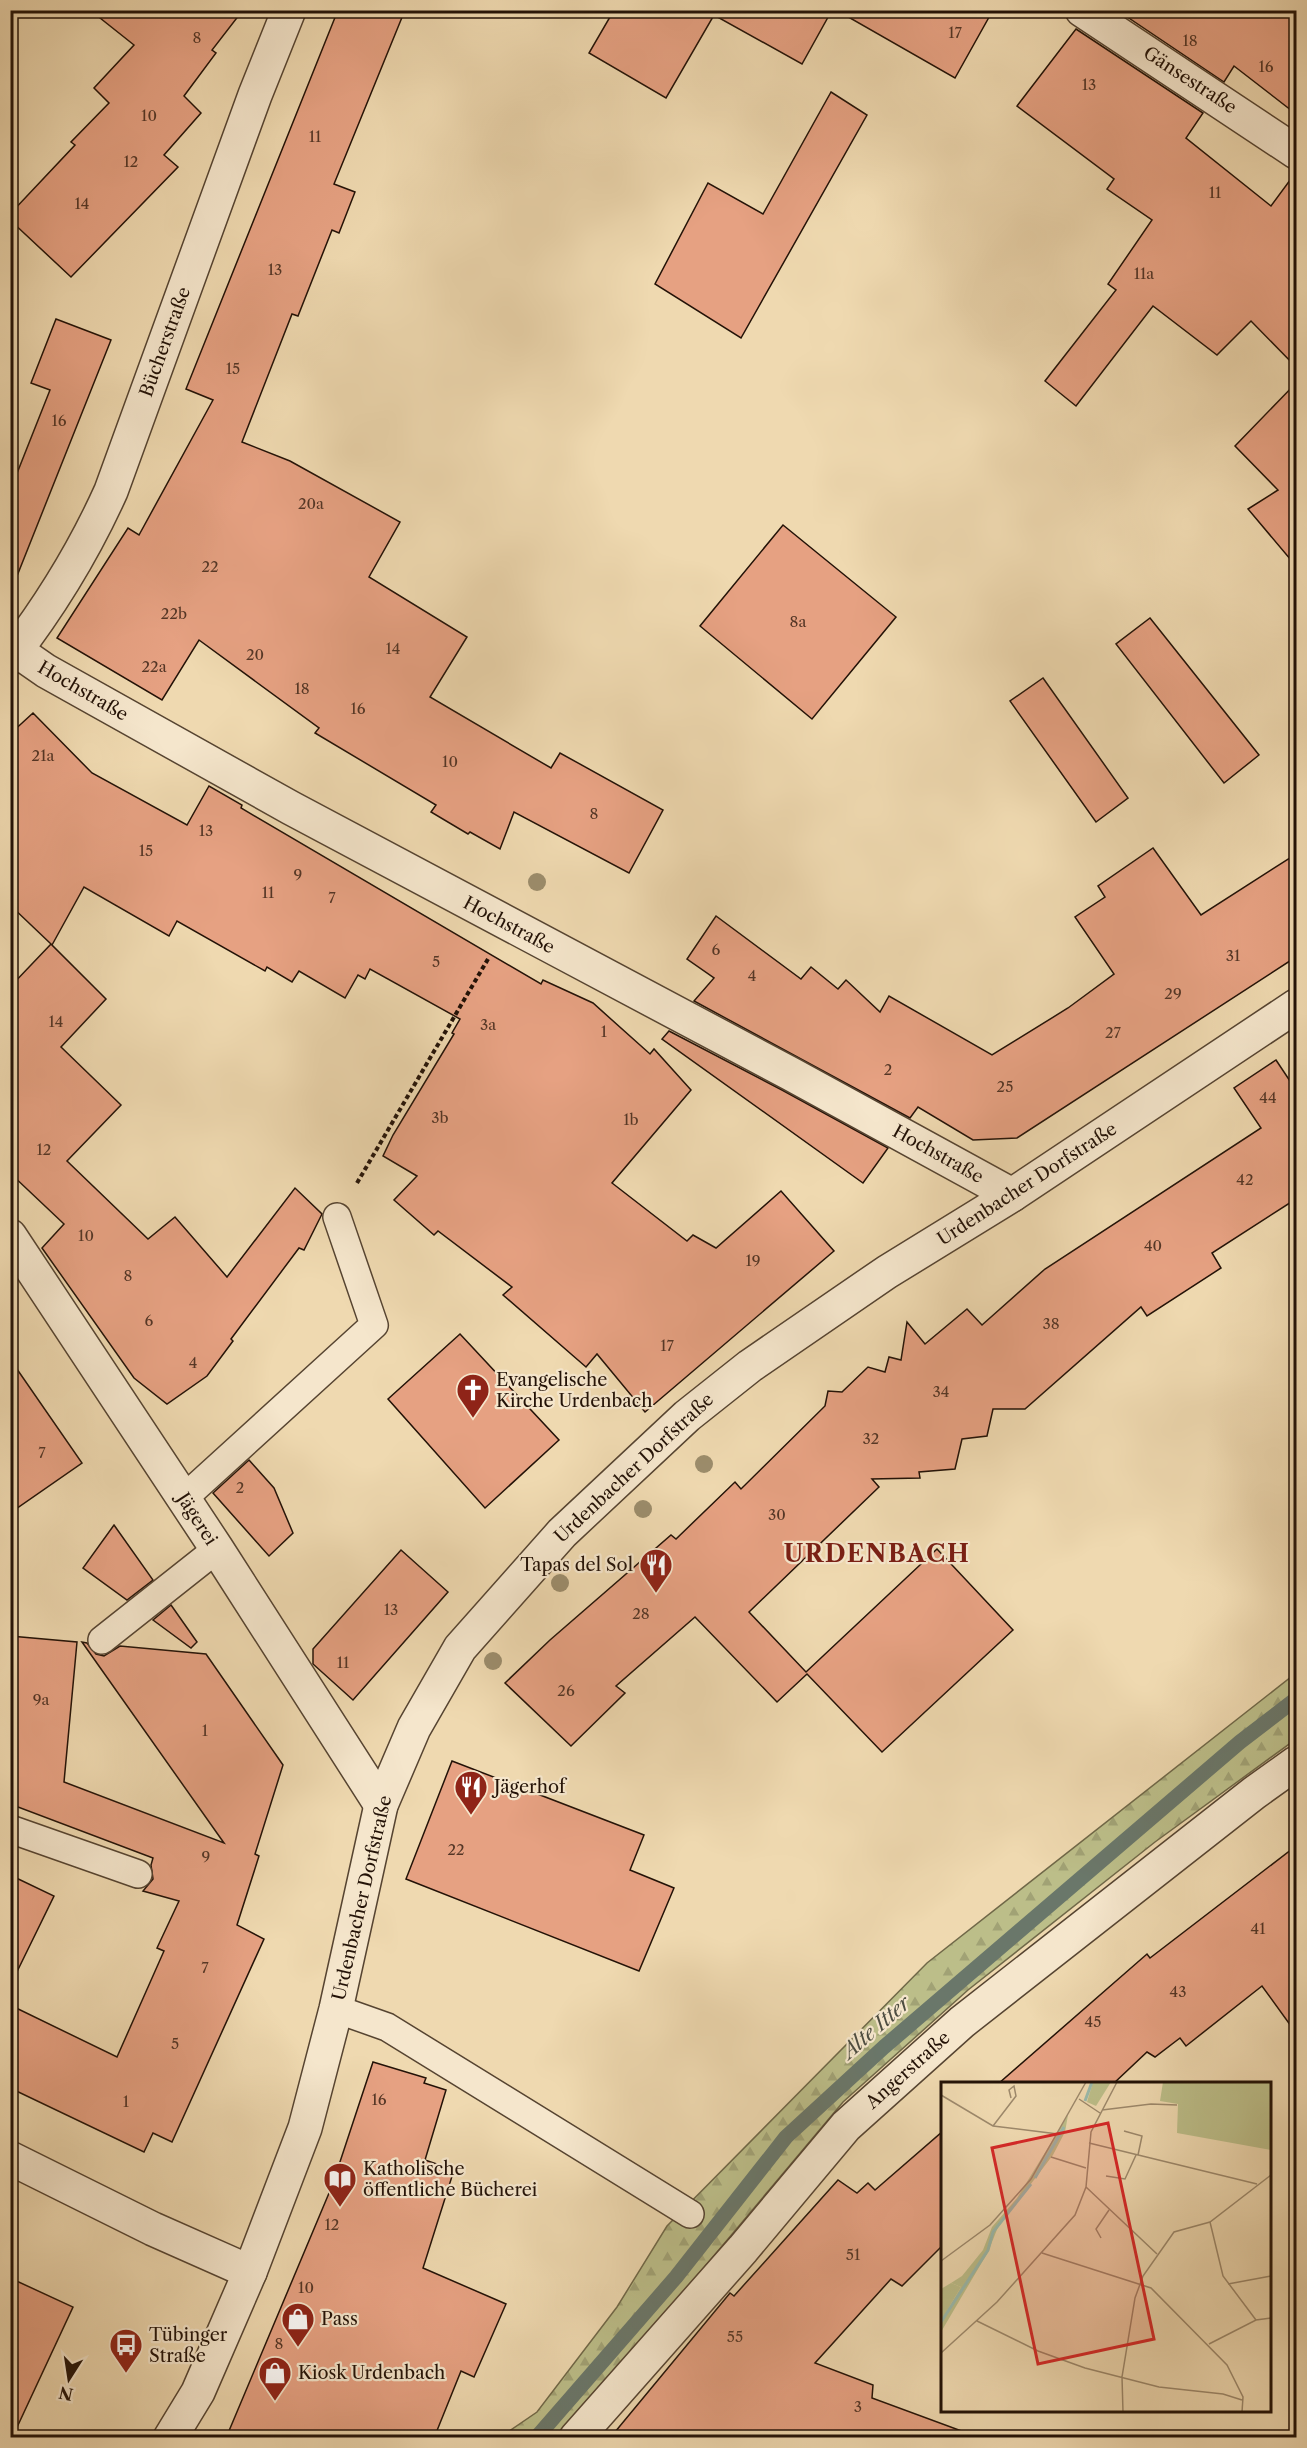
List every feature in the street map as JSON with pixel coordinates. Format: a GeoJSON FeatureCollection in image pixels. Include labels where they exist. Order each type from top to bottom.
{"type":"FeatureCollection","features":[{"type":"Feature","properties":{"kind":"street","name":"Bücherstraße"},"geometry":{"type":"LineString","coordinates":[[12,652],[44,614],[87,544],[111,491],[255,95],[289,10]]}},
{"type":"Feature","properties":{"kind":"street","name":"Gänsestraße"},"geometry":{"type":"LineString","coordinates":[[1082,10],[1296,152]]}},
{"type":"Feature","properties":{"kind":"street","name":"Hochstraße"},"geometry":{"type":"LineString","coordinates":[[12,652],[291,808],[791,1074],[1012,1195]]}},
{"type":"Feature","properties":{"kind":"street","name":"Urdenbacher Dorfstraße"},"geometry":{"type":"LineString","coordinates":[[170,2438],[198,2392],[250,2272],[305,2128],[336,2009],[381,1804],[414,1728],[460,1648],[562,1533],[687,1416],[750,1366],[887,1272],[1012,1195],[1296,1006]]}},
{"type":"Feature","properties":{"kind":"street","name":"Jägerei"},"geometry":{"type":"LineString","coordinates":[[10,1236],[184,1498],[381,1804]]}},
{"type":"Feature","properties":{"kind":"street","name":"Angerstraße"},"geometry":{"type":"LineString","coordinates":[[576,2438],[743,2249],[846,2126],[962,2022],[1254,1793],[1296,1763]]}},
{"type":"Feature","properties":{"kind":"street"},"geometry":{"type":"LineString","coordinates":[[10,2158],[153,2229],[250,2272]]}},
{"type":"Feature","properties":{"kind":"lane"},"geometry":{"type":"LineString","coordinates":[[184,1498],[374,1325],[337,1217]]}},
{"type":"Feature","properties":{"kind":"lane"},"geometry":{"type":"LineString","coordinates":[[102,1640],[217,1550]]}},
{"type":"Feature","properties":{"kind":"lane"},"geometry":{"type":"LineString","coordinates":[[10,1828],[138,1874]]}},
{"type":"Feature","properties":{"kind":"lane"},"geometry":{"type":"LineString","coordinates":[[336,2009],[387,2027],[690,2214]]}},
{"type":"Feature","properties":{"kind":"path"},"geometry":{"type":"LineString","coordinates":[[337,1217],[508,924]]}},
{"type":"Feature","properties":{"kind":"green space"},"geometry":{"type":"Polygon","coordinates":[[[1296,1673],[1296,1739],[1155,1842],[968,1990],[843,2102],[592,2401],[556,2437],[499,2438],[537,2412],[617,2307],[667,2226],[927,1963],[1296,1673]]]}},
{"type":"Feature","properties":{"kind":"building"},"geometry":{"type":"Polygon","coordinates":[[[90,10],[243,10],[212,50],[216,53],[184,96],[201,113],[164,155],[178,167],[71,277],[10,220],[10,214],[75,145],[71,142],[109,103],[94,88],[134,45],[90,10]]]}},
{"type":"Feature","properties":{"kind":"building"},"geometry":{"type":"Polygon","coordinates":[[[338,10],[405,10],[334,184],[355,192],[339,233],[332,230],[298,316],[292,314],[242,442],[290,461],[400,522],[369,577],[467,637],[430,697],[551,768],[560,753],[663,810],[629,873],[514,812],[500,849],[470,832],[468,834],[431,812],[436,805],[315,733],[319,728],[199,640],[162,700],[57,638],[128,528],[139,535],[213,400],[186,389],[338,10]]]}},
{"type":"Feature","properties":{"kind":"building"},"geometry":{"type":"Polygon","coordinates":[[[614,10],[832,10],[802,64],[714,15],[666,98],[589,53],[614,10]]]}},
{"type":"Feature","properties":{"kind":"building"},"geometry":{"type":"Polygon","coordinates":[[[836,10],[993,10],[955,78],[836,10]]]}},
{"type":"Feature","properties":{"kind":"building"},"geometry":{"type":"Polygon","coordinates":[[[1117,10],[1296,10],[1296,114],[1234,66],[1224,82],[1117,10]]]}},
{"type":"Feature","properties":{"kind":"building"},"geometry":{"type":"Polygon","coordinates":[[[1076,29],[1203,113],[1186,138],[1271,206],[1296,172],[1296,367],[1251,321],[1217,355],[1153,306],[1076,406],[1045,381],[1116,290],[1108,284],[1152,220],[1107,189],[1114,179],[1017,106],[1076,29]]]}},
{"type":"Feature","properties":{"kind":"building"},"geometry":{"type":"Polygon","coordinates":[[[831,92],[867,115],[741,338],[655,284],[708,183],[763,214],[831,92]]]}},
{"type":"Feature","properties":{"kind":"building"},"geometry":{"type":"Polygon","coordinates":[[[56,319],[111,340],[13,586],[10,585],[10,491],[50,390],[31,383],[56,319]]]}},
{"type":"Feature","properties":{"kind":"building"},"geometry":{"type":"Polygon","coordinates":[[[1296,383],[1296,566],[1248,509],[1278,490],[1235,446],[1296,383]]]}},
{"type":"Feature","properties":{"kind":"building"},"geometry":{"type":"Polygon","coordinates":[[[783,525],[896,617],[812,719],[700,626],[783,525]]]}},
{"type":"Feature","properties":{"kind":"building"},"geometry":{"type":"Polygon","coordinates":[[[1150,618],[1259,755],[1224,783],[1116,644],[1150,618]]]}},
{"type":"Feature","properties":{"kind":"building"},"geometry":{"type":"Polygon","coordinates":[[[1043,678],[1128,798],[1096,822],[1010,701],[1043,678]]]}},
{"type":"Feature","properties":{"kind":"building"},"geometry":{"type":"Polygon","coordinates":[[[33,713],[92,773],[187,825],[209,786],[242,805],[241,808],[541,984],[543,980],[593,1003],[650,1054],[654,1049],[691,1090],[612,1183],[687,1241],[693,1235],[716,1248],[781,1191],[834,1251],[645,1412],[597,1354],[586,1367],[503,1295],[512,1287],[438,1231],[434,1235],[394,1200],[417,1176],[383,1156],[393,1135],[454,1034],[452,1033],[460,1019],[370,969],[365,979],[358,975],[345,998],[299,971],[292,982],[267,967],[265,971],[177,921],[169,936],[84,887],[52,945],[106,999],[61,1047],[121,1105],[67,1161],[148,1239],[175,1217],[227,1277],[295,1188],[322,1214],[304,1250],[299,1248],[231,1339],[233,1341],[207,1376],[167,1404],[134,1378],[42,1248],[64,1224],[10,1173],[10,987],[51,944],[10,905],[10,734],[33,713]]]}},
{"type":"Feature","properties":{"kind":"building"},"geometry":{"type":"Polygon","coordinates":[[[1153,848],[1201,915],[1296,854],[1296,957],[1017,1138],[973,1140],[918,1107],[910,1118],[694,1001],[714,978],[687,959],[716,916],[801,979],[811,967],[838,989],[846,980],[880,1012],[889,996],[992,1055],[1068,1008],[1114,974],[1075,917],[1105,897],[1098,886],[1153,848]]]}},
{"type":"Feature","properties":{"kind":"building"},"geometry":{"type":"Polygon","coordinates":[[[669,1031],[888,1148],[863,1183],[662,1039],[669,1031]]]}},
{"type":"Feature","properties":{"kind":"building"},"geometry":{"type":"Polygon","coordinates":[[[1276,1060],[1296,1090],[1296,1199],[1212,1253],[1221,1268],[1147,1316],[1141,1307],[1025,1409],[993,1409],[987,1436],[962,1439],[955,1469],[919,1472],[920,1478],[872,1479],[879,1487],[749,1612],[806,1672],[937,1549],[1013,1630],[882,1752],[807,1674],[777,1702],[695,1617],[616,1686],[625,1693],[571,1746],[505,1683],[550,1640],[671,1535],[676,1539],[735,1482],[741,1489],[825,1406],[828,1391],[842,1392],[868,1367],[885,1372],[889,1357],[901,1360],[907,1322],[925,1344],[967,1309],[982,1325],[1045,1269],[1261,1128],[1234,1088],[1276,1060]]]}},
{"type":"Feature","properties":{"kind":"building","name":"Evangelische Kirche Urdenbach"},"geometry":{"type":"Polygon","coordinates":[[[460,1334],[559,1440],[485,1508],[388,1399],[460,1334]]]}},
{"type":"Feature","properties":{"kind":"building"},"geometry":{"type":"Polygon","coordinates":[[[10,1359],[82,1463],[10,1513],[10,1359]]]}},
{"type":"Feature","properties":{"kind":"building"},"geometry":{"type":"Polygon","coordinates":[[[249,1460],[274,1488],[293,1533],[269,1556],[213,1493],[249,1460]]]}},
{"type":"Feature","properties":{"kind":"building"},"geometry":{"type":"Polygon","coordinates":[[[114,1525],[153,1580],[127,1600],[83,1568],[114,1525]]]}},
{"type":"Feature","properties":{"kind":"building"},"geometry":{"type":"Polygon","coordinates":[[[401,1550],[448,1592],[353,1700],[313,1664],[313,1649],[401,1550]]]}},
{"type":"Feature","properties":{"kind":"building"},"geometry":{"type":"Polygon","coordinates":[[[171,1605],[197,1642],[191,1648],[153,1620],[171,1605]]]}},
{"type":"Feature","properties":{"kind":"building"},"geometry":{"type":"Polygon","coordinates":[[[10,1636],[77,1642],[64,1782],[224,1843],[82,1642],[87,1643],[96,1654],[104,1656],[120,1646],[206,1654],[283,1765],[255,1854],[259,1856],[237,1925],[264,1939],[172,2142],[153,2133],[144,2152],[10,2088],[10,2005],[117,2057],[164,1951],[157,1948],[179,1901],[143,1891],[153,1879],[151,1865],[153,1858],[10,1804],[10,1636]]]}},
{"type":"Feature","properties":{"kind":"building"},"geometry":{"type":"Polygon","coordinates":[[[452,1761],[644,1835],[630,1870],[674,1888],[639,1971],[406,1879],[452,1761]]]}},
{"type":"Feature","properties":{"kind":"building"},"geometry":{"type":"Polygon","coordinates":[[[1296,1846],[1296,2033],[1262,1986],[1186,2046],[1180,2038],[1155,2057],[1147,2052],[1115,2082],[1000,2082],[1147,1954],[1150,1958],[1296,1846]]]}},
{"type":"Feature","properties":{"kind":"building"},"geometry":{"type":"Polygon","coordinates":[[[10,1875],[54,1896],[10,1986],[10,1875]]]}},
{"type":"Feature","properties":{"kind":"building"},"geometry":{"type":"Polygon","coordinates":[[[373,2062],[426,2078],[424,2083],[446,2090],[425,2160],[454,2170],[423,2268],[506,2304],[474,2377],[461,2371],[434,2438],[226,2438],[332,2186],[373,2062]]]}},
{"type":"Feature","properties":{"kind":"building"},"geometry":{"type":"Polygon","coordinates":[[[941,2133],[941,2247],[902,2286],[891,2279],[815,2363],[873,2385],[872,2398],[967,2433],[966,2438],[610,2438],[730,2293],[734,2296],[838,2180],[857,2193],[868,2183],[875,2190],[941,2133]]]}},
{"type":"Feature","properties":{"kind":"building"},"geometry":{"type":"Polygon","coordinates":[[[10,2278],[73,2307],[12,2438],[10,2438],[10,2278]]]}},
{"type":"Feature","properties":{"kind":"waterway","name":"Alte Itter"},"geometry":{"type":"LineString","coordinates":[[536,2438],[676,2277],[786,2137],[884,2047],[1240,1742],[1296,1699]]}},
{"type":"Feature","properties":{"kind":"place","name":"Evangelische Kirche Urdenbach"},"geometry":{"type":"Point","coordinates":[473,1419]}},
{"type":"Feature","properties":{"kind":"place","name":"Tapas del Sol"},"geometry":{"type":"Point","coordinates":[656,1594]}},
{"type":"Feature","properties":{"kind":"place","name":"Jägerhof"},"geometry":{"type":"Point","coordinates":[471,1816]}},
{"type":"Feature","properties":{"kind":"place","name":"Katholische öffentliche Bücherei"},"geometry":{"type":"Point","coordinates":[340,2208]}},
{"type":"Feature","properties":{"kind":"place","name":"Pass"},"geometry":{"type":"Point","coordinates":[298,2348]}},
{"type":"Feature","properties":{"kind":"place","name":"Tübinger Straße"},"geometry":{"type":"Point","coordinates":[126,2374]}},
{"type":"Feature","properties":{"kind":"place","name":"Kiosk Urdenbach"},"geometry":{"type":"Point","coordinates":[275,2402]}},
{"type":"Feature","properties":{"kind":"district","name":"URDENBACH"},"geometry":{"type":"Point","coordinates":[877,1553]}}]}
